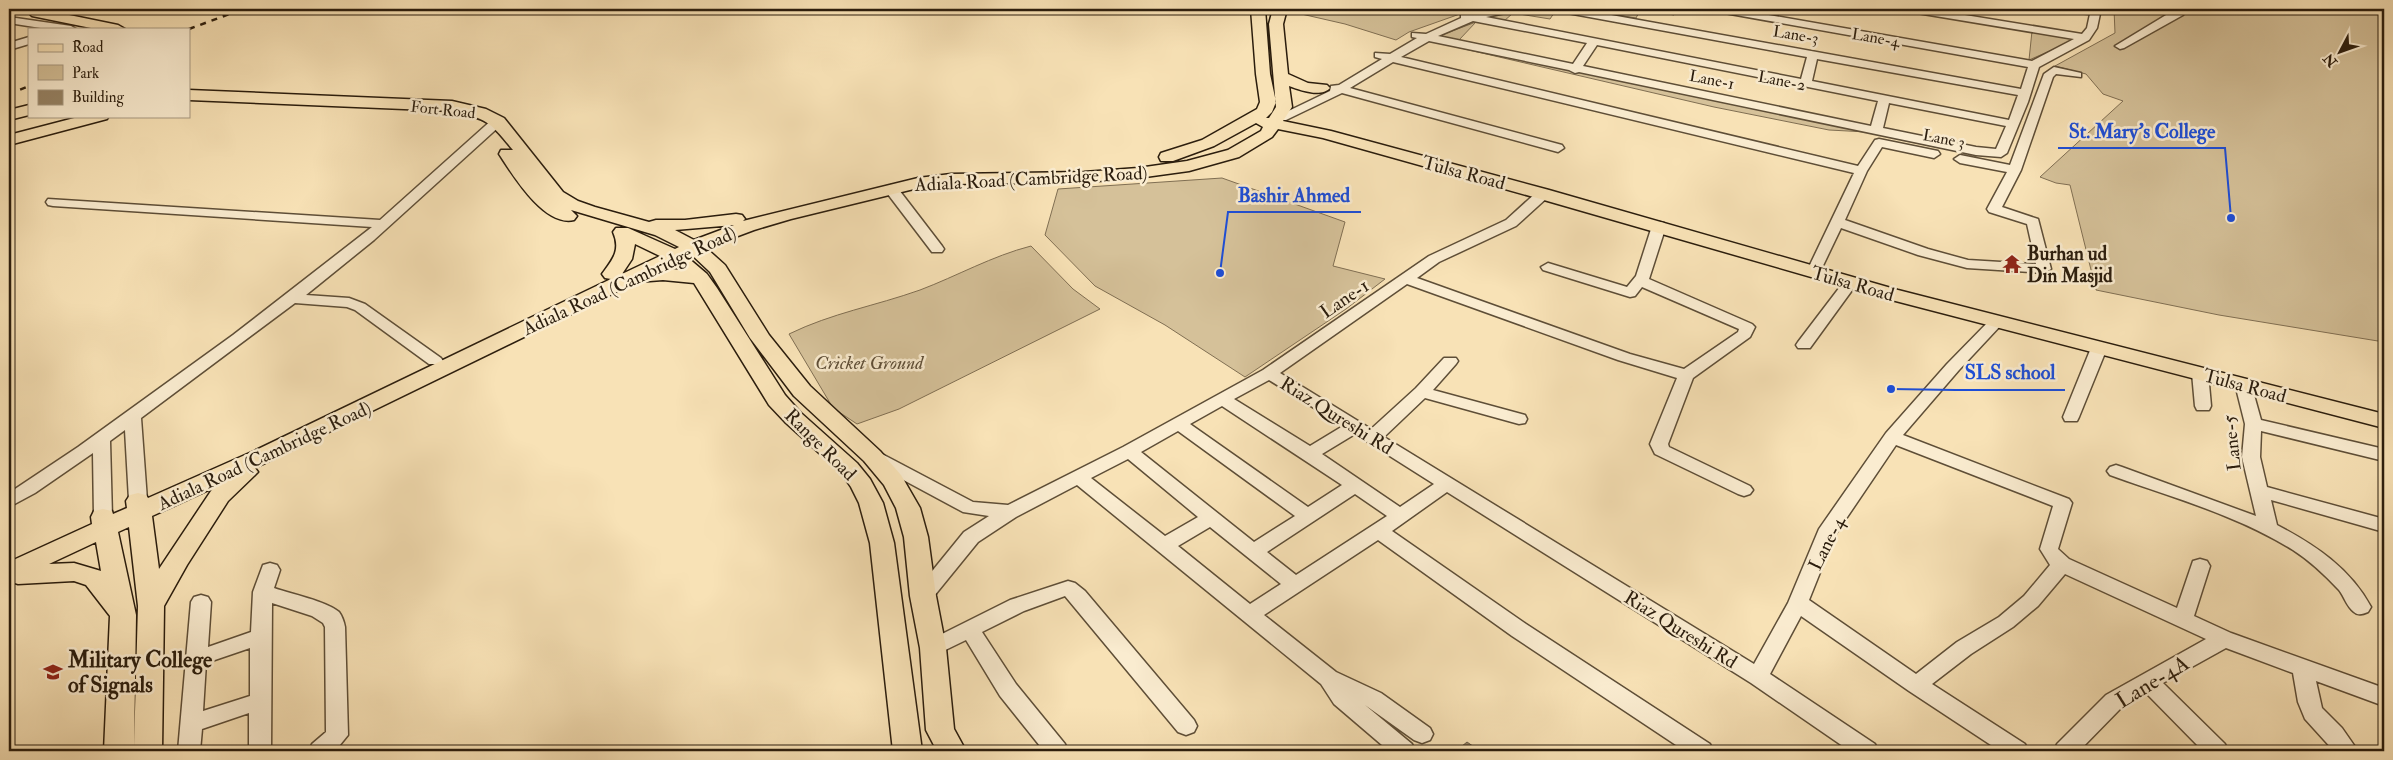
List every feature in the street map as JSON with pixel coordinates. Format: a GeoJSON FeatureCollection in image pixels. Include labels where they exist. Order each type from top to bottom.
{"type":"FeatureCollection","features":[{"type":"Feature","properties":{"kind":"main road"},"geometry":{"type":"LineString","coordinates":[[32,9],[37,13],[113,28]]}},
{"type":"Feature","properties":{"kind":"main road"},"geometry":{"type":"LineString","coordinates":[[1258,9],[1262,74],[1272,116]]}},
{"type":"Feature","properties":{"kind":"main road"},"geometry":{"type":"LineString","coordinates":[[1272,116],[1280,76],[1276,24],[1280,9]]}},
{"type":"Feature","properties":{"kind":"main road"},"geometry":{"type":"LineString","coordinates":[[1280,76],[1305,87],[1325,87]]}},
{"type":"Feature","properties":{"kind":"main road"},"geometry":{"type":"LineString","coordinates":[[190,82],[219,97]]}},
{"type":"Feature","properties":{"kind":"main road","name":"Fort Road"},"geometry":{"type":"LineString","coordinates":[[190,104],[219,97],[452,106],[480,112],[493,125],[541,201],[556,211],[629,228],[678,248]]}},
{"type":"Feature","properties":{"kind":"main road","name":"Fort Road"},"geometry":{"type":"LineString","coordinates":[[190,104],[446,116],[493,125]]}},
{"type":"Feature","properties":{"kind":"main road"},"geometry":{"type":"LineString","coordinates":[[9,115],[28,110]]}},
{"type":"Feature","properties":{"kind":"main road","name":"Tulsa Road"},"geometry":{"type":"LineString","coordinates":[[1272,116],[1325,134],[1659,226],[1851,282],[2384,421]]}},
{"type":"Feature","properties":{"kind":"main road","name":"Adiala Road (Cambridge Road)"},"geometry":{"type":"LineString","coordinates":[[9,558],[104,523],[262,456],[616,278],[678,248],[735,224],[920,173],[960,169],[1053,169],[1121,165],[1164,158],[1191,150],[1272,116]]}},
{"type":"Feature","properties":{"kind":"main road","name":"Adiala Road (Cambridge Road)"},"geometry":{"type":"LineString","coordinates":[[735,224],[892,189],[956,179],[1053,179],[1118,176],[1161,171],[1206,161],[1241,149],[1260,139],[1272,116]]}},
{"type":"Feature","properties":{"kind":"main road"},"geometry":{"type":"LineString","coordinates":[[9,140],[94,118]]}},
{"type":"Feature","properties":{"kind":"main road"},"geometry":{"type":"LineString","coordinates":[[65,126],[107,118]]}},
{"type":"Feature","properties":{"kind":"main road","name":"Tulsa Road"},"geometry":{"type":"LineString","coordinates":[[1260,139],[1285,135],[1325,134]]}},
{"type":"Feature","properties":{"kind":"main road"},"geometry":{"type":"LineString","coordinates":[[709,273],[616,278],[627,252],[626,241],[629,228],[735,224]]}},
{"type":"Feature","properties":{"kind":"main road"},"geometry":{"type":"LineString","coordinates":[[709,273],[714,262],[717,245],[735,224]]}},
{"type":"Feature","properties":{"kind":"main road","name":"Range Road"},"geometry":{"type":"LineString","coordinates":[[678,248],[709,273],[778,400],[806,431],[849,468],[870,500],[882,543],[908,751]]}},
{"type":"Feature","properties":{"kind":"main road"},"geometry":{"type":"LineString","coordinates":[[709,273],[802,391],[872,456],[893,481],[908,508],[916,537],[922,596],[933,648],[940,730],[952,751]]}},
{"type":"Feature","properties":{"kind":"main road","name":"Adiala Road (Cambridge Road)"},"geometry":{"type":"LineString","coordinates":[[140,507],[435,361],[616,278]]}},
{"type":"Feature","properties":{"kind":"main road"},"geometry":{"type":"LineString","coordinates":[[151,606],[177,560],[220,495],[262,456]]}},
{"type":"Feature","properties":{"kind":"main road"},"geometry":{"type":"LineString","coordinates":[[140,507],[151,606],[148,751]]}},
{"type":"Feature","properties":{"kind":"main road"},"geometry":{"type":"LineString","coordinates":[[104,523],[123,615],[120,751]]}},
{"type":"Feature","properties":{"kind":"main road","name":"Adiala Road (Cambridge Road)"},"geometry":{"type":"LineString","coordinates":[[9,574],[104,523]]}},
{"type":"Feature","properties":{"kind":"main road"},"geometry":{"type":"LineString","coordinates":[[9,574],[74,572],[95,578],[106,589],[123,615]]}},
{"type":"Feature","properties":{"kind":"street"},"geometry":{"type":"LineString","coordinates":[[1272,116],[1421,36],[1488,9]]}},
{"type":"Feature","properties":{"kind":"street"},"geometry":{"type":"LineString","coordinates":[[1469,17],[1511,9]]}},
{"type":"Feature","properties":{"kind":"street","name":"Lane-3"},"geometry":{"type":"LineString","coordinates":[[1562,9],[2025,93]]}},
{"type":"Feature","properties":{"kind":"street","name":"Lane-4"},"geometry":{"type":"LineString","coordinates":[[1719,9],[2034,65]]}},
{"type":"Feature","properties":{"kind":"street"},"geometry":{"type":"LineString","coordinates":[[1911,9],[2085,38]]}},
{"type":"Feature","properties":{"kind":"street"},"geometry":{"type":"LineString","coordinates":[[2012,124],[2034,65],[2085,38],[2092,28],[2091,10],[2066,9]]}},
{"type":"Feature","properties":{"kind":"street"},"geometry":{"type":"LineString","coordinates":[[2120,46],[2179,12],[2181,9]]}},
{"type":"Feature","properties":{"kind":"street","name":"Lane-2"},"geometry":{"type":"LineString","coordinates":[[1469,17],[1593,43],[2012,124]]}},
{"type":"Feature","properties":{"kind":"street"},"geometry":{"type":"LineString","coordinates":[[9,20],[63,28]]}},
{"type":"Feature","properties":{"kind":"street","name":"Lane-1"},"geometry":{"type":"LineString","coordinates":[[1421,36],[1575,70],[1976,151],[2001,153],[2012,124]]}},
{"type":"Feature","properties":{"kind":"street"},"geometry":{"type":"LineString","coordinates":[[9,48],[28,40]]}},
{"type":"Feature","properties":{"kind":"street"},"geometry":{"type":"LineString","coordinates":[[1575,70],[1593,43]]}},
{"type":"Feature","properties":{"kind":"street"},"geometry":{"type":"LineString","coordinates":[[1805,84],[1813,54]]}},
{"type":"Feature","properties":{"kind":"street"},"geometry":{"type":"LineString","coordinates":[[1272,116],[1341,89],[1385,56]]}},
{"type":"Feature","properties":{"kind":"street"},"geometry":{"type":"LineString","coordinates":[[1385,56],[1861,171]]}},
{"type":"Feature","properties":{"kind":"street"},"geometry":{"type":"LineString","coordinates":[[1837,222],[1923,252],[1967,264],[2044,269],[2034,222],[1994,209],[2015,170],[2048,76],[2054,70],[2077,75]]}},
{"type":"Feature","properties":{"kind":"street"},"geometry":{"type":"LineString","coordinates":[[1325,87],[1341,89],[1558,148]]}},
{"type":"Feature","properties":{"kind":"street"},"geometry":{"type":"LineString","coordinates":[[1876,130],[1884,100]]}},
{"type":"Feature","properties":{"kind":"street"},"geometry":{"type":"LineString","coordinates":[[9,501],[47,478],[101,440],[132,415],[292,298],[382,224],[493,125]]}},
{"type":"Feature","properties":{"kind":"street","name":"Lane 3"},"geometry":{"type":"LineString","coordinates":[[1814,271],[1861,171],[1879,143],[2015,170]]}},
{"type":"Feature","properties":{"kind":"street"},"geometry":{"type":"LineString","coordinates":[[892,189],[937,249]]}},
{"type":"Feature","properties":{"kind":"street","name":"Lane-1"},"geometry":{"type":"LineString","coordinates":[[1269,373],[1408,279],[1434,259],[1511,223],[1543,194]]}},
{"type":"Feature","properties":{"kind":"street"},"geometry":{"type":"LineString","coordinates":[[53,202],[382,224]]}},
{"type":"Feature","properties":{"kind":"street"},"geometry":{"type":"LineString","coordinates":[[1548,267],[1630,293],[1640,281],[1659,226]]}},
{"type":"Feature","properties":{"kind":"street"},"geometry":{"type":"LineString","coordinates":[[1408,279],[1624,357],[1686,375]]}},
{"type":"Feature","properties":{"kind":"street"},"geometry":{"type":"LineString","coordinates":[[1640,281],[1747,327],[1746,334],[1686,375],[1659,444],[1661,450],[1744,490]]}},
{"type":"Feature","properties":{"kind":"street"},"geometry":{"type":"LineString","coordinates":[[1804,345],[1851,282]]}},
{"type":"Feature","properties":{"kind":"street"},"geometry":{"type":"LineString","coordinates":[[292,298],[349,303],[360,306],[435,361]]}},
{"type":"Feature","properties":{"kind":"street","name":"Lane-4"},"geometry":{"type":"LineString","coordinates":[[1758,677],[1798,603],[1826,534],[1892,437],[1952,367],[1998,321]]}},
{"type":"Feature","properties":{"kind":"street"},"geometry":{"type":"LineString","coordinates":[[2071,416],[2099,348]]}},
{"type":"Feature","properties":{"kind":"street"},"geometry":{"type":"LineString","coordinates":[[1373,437],[1422,392],[1450,361]]}},
{"type":"Feature","properties":{"kind":"street","name":"Riaz Qureshi Rd"},"geometry":{"type":"LineString","coordinates":[[922,596],[971,537],[1010,512],[1129,451],[1269,373],[1758,677]]}},
{"type":"Feature","properties":{"kind":"street"},"geometry":{"type":"LineString","coordinates":[[2200,373],[2203,406]]}},
{"type":"Feature","properties":{"kind":"street","name":"Lane-5"},"geometry":{"type":"LineString","coordinates":[[2243,384],[2253,424],[2251,457],[2268,527]]}},
{"type":"Feature","properties":{"kind":"street"},"geometry":{"type":"LineString","coordinates":[[1422,392],[1519,418]]}},
{"type":"Feature","properties":{"kind":"street"},"geometry":{"type":"LineString","coordinates":[[1222,399],[1310,454],[1400,516]]}},
{"type":"Feature","properties":{"kind":"street"},"geometry":{"type":"LineString","coordinates":[[132,415],[140,507]]}},
{"type":"Feature","properties":{"kind":"street"},"geometry":{"type":"LineString","coordinates":[[1179,424],[1308,516]]}},
{"type":"Feature","properties":{"kind":"street"},"geometry":{"type":"LineString","coordinates":[[2253,424],[2384,455]]}},
{"type":"Feature","properties":{"kind":"street"},"geometry":{"type":"LineString","coordinates":[[1310,454],[1354,427]]}},
{"type":"Feature","properties":{"kind":"street"},"geometry":{"type":"LineString","coordinates":[[1892,437],[2052,497],[2063,503],[2049,549],[2053,557],[2062,564],[2224,639],[2302,669],[2384,697]]}},
{"type":"Feature","properties":{"kind":"street"},"geometry":{"type":"LineString","coordinates":[[101,440],[104,523]]}},
{"type":"Feature","properties":{"kind":"street"},"geometry":{"type":"LineString","coordinates":[[1129,451],[1296,584]]}},
{"type":"Feature","properties":{"kind":"street"},"geometry":{"type":"LineString","coordinates":[[872,456],[969,508],[1010,512]]}},
{"type":"Feature","properties":{"kind":"street"},"geometry":{"type":"LineString","coordinates":[[2116,470],[2268,527],[2325,564],[2346,584],[2361,607]]}},
{"type":"Feature","properties":{"kind":"street"},"geometry":{"type":"LineString","coordinates":[[1079,477],[1329,678],[1373,699],[1422,734]]}},
{"type":"Feature","properties":{"kind":"street"},"geometry":{"type":"LineString","coordinates":[[1250,614],[1378,531],[1446,484]]}},
{"type":"Feature","properties":{"kind":"street"},"geometry":{"type":"LineString","coordinates":[[1254,551],[1355,485]]}},
{"type":"Feature","properties":{"kind":"street"},"geometry":{"type":"LineString","coordinates":[[2259,491],[2384,525]]}},
{"type":"Feature","properties":{"kind":"street"},"geometry":{"type":"LineString","coordinates":[[1163,546],[1212,517]]}},
{"type":"Feature","properties":{"kind":"street"},"geometry":{"type":"LineString","coordinates":[[1378,531],[1519,630],[1702,751]]}},
{"type":"Feature","properties":{"kind":"street"},"geometry":{"type":"LineString","coordinates":[[1916,685],[1964,648],[2006,622],[2031,601],[2062,564]]}},
{"type":"Feature","properties":{"kind":"street"},"geometry":{"type":"LineString","coordinates":[[2184,620],[2200,566]]}},
{"type":"Feature","properties":{"kind":"street"},"geometry":{"type":"LineString","coordinates":[[260,751],[260,637],[263,592],[270,570]]}},
{"type":"Feature","properties":{"kind":"street"},"geometry":{"type":"LineString","coordinates":[[933,648],[1018,606],[1055,591],[1068,588],[1078,596],[1186,726]]}},
{"type":"Feature","properties":{"kind":"street"},"geometry":{"type":"LineString","coordinates":[[263,592],[319,611],[332,618],[336,627],[338,735],[320,751]]}},
{"type":"Feature","properties":{"kind":"street"},"geometry":{"type":"LineString","coordinates":[[189,751],[198,658],[201,602]]}},
{"type":"Feature","properties":{"kind":"street"},"geometry":{"type":"LineString","coordinates":[[1798,603],[1916,685],[2017,751]]}},
{"type":"Feature","properties":{"kind":"street"},"geometry":{"type":"LineString","coordinates":[[970,630],[1008,690],[1056,751]]}},
{"type":"Feature","properties":{"kind":"street"},"geometry":{"type":"LineString","coordinates":[[198,658],[260,637]]}},
{"type":"Feature","properties":{"kind":"street","name":"Lane-4A"},"geometry":{"type":"LineString","coordinates":[[2065,751],[2114,701],[2224,639]]}},
{"type":"Feature","properties":{"kind":"street"},"geometry":{"type":"LineString","coordinates":[[2302,669],[2308,702],[2313,713],[2334,734],[2347,751]]}},
{"type":"Feature","properties":{"kind":"street"},"geometry":{"type":"LineString","coordinates":[[1758,677],[1867,751]]}},
{"type":"Feature","properties":{"kind":"street"},"geometry":{"type":"LineString","coordinates":[[1329,678],[1342,698],[1404,751]]}},
{"type":"Feature","properties":{"kind":"street"},"geometry":{"type":"LineString","coordinates":[[2148,682],[2218,751]]}},
{"type":"Feature","properties":{"kind":"street"},"geometry":{"type":"LineString","coordinates":[[192,723],[260,701]]}},
{"type":"Feature","properties":{"kind":"green space"},"geometry":{"type":"Polygon","coordinates":[[[1298,9],[1474,9],[1409,32],[1396,40],[1345,24],[1297,13],[1298,9]]]}},
{"type":"Feature","properties":{"kind":"green space"},"geometry":{"type":"Polygon","coordinates":[[[1579,9],[1641,9],[1636,18],[1579,9]]]}},
{"type":"Feature","properties":{"kind":"green space"},"geometry":{"type":"Polygon","coordinates":[[[1641,9],[1676,9],[1674,15],[1641,9]]]}},
{"type":"Feature","properties":{"kind":"green space"},"geometry":{"type":"Polygon","coordinates":[[[2114,9],[2354,9],[2384,14],[2384,342],[2219,315],[2096,290],[2070,185],[2056,183],[2040,177],[2123,101],[2103,94],[2086,74],[2055,66],[2115,33],[2114,9]]]}},
{"type":"Feature","properties":{"kind":"green space"},"geometry":{"type":"Polygon","coordinates":[[[1556,10],[1550,19],[1513,13],[1503,22],[1483,19],[1511,11],[1556,10]]]}},
{"type":"Feature","properties":{"kind":"green space"},"geometry":{"type":"Polygon","coordinates":[[[1476,22],[1459,40],[1439,36],[1476,22]]]}},
{"type":"Feature","properties":{"kind":"green space"},"geometry":{"type":"Polygon","coordinates":[[[2032,31],[2073,37],[2075,40],[2029,60],[2032,31]]]}},
{"type":"Feature","properties":{"kind":"green space"},"geometry":{"type":"Polygon","coordinates":[[[1426,40],[1867,132],[1829,130],[1714,107],[1426,40]]]}},
{"type":"Feature","properties":{"kind":"green space"},"geometry":{"type":"Polygon","coordinates":[[[1222,178],[1345,222],[1333,266],[1385,279],[1346,309],[1245,377],[1165,325],[1095,286],[1045,235],[1058,189],[1222,178]]]}},
{"type":"Feature","properties":{"kind":"green space","name":"Cricket Ground"},"geometry":{"type":"Polygon","coordinates":[[[1031,246],[1073,289],[1100,309],[899,409],[857,424],[833,408],[789,334],[837,315],[920,290],[988,261],[1031,246]]]}},
{"type":"Feature","properties":{"kind":"building"},"geometry":{"type":"Polygon","coordinates":[[[1467,742],[1480,751],[1456,751],[1467,742]]]}},
{"type":"Feature","properties":{"kind":"waterway"},"geometry":{"type":"LineString","coordinates":[[2372,9],[2384,11]]}},
{"type":"Feature","properties":{"kind":"railway"},"geometry":{"type":"LineString","coordinates":[[190,29],[243,9]]}},
{"type":"Feature","properties":{"kind":"railway"},"geometry":{"type":"LineString","coordinates":[[9,94],[28,86]]}},
{"type":"Feature","properties":{"kind":"place","name":"St. Mary's College"},"geometry":{"type":"Point","coordinates":[2231,218]}},
{"type":"Feature","properties":{"kind":"place","name":"Burhan ud Din Masjid"},"geometry":{"type":"Point","coordinates":[2012,264]}},
{"type":"Feature","properties":{"kind":"place","name":"Bashir Ahmed"},"geometry":{"type":"Point","coordinates":[1220,273]}},
{"type":"Feature","properties":{"kind":"place","name":"SLS school"},"geometry":{"type":"Point","coordinates":[1891,389]}},
{"type":"Feature","properties":{"kind":"place","name":"Military College of Signals"},"geometry":{"type":"Point","coordinates":[53,672]}}]}
